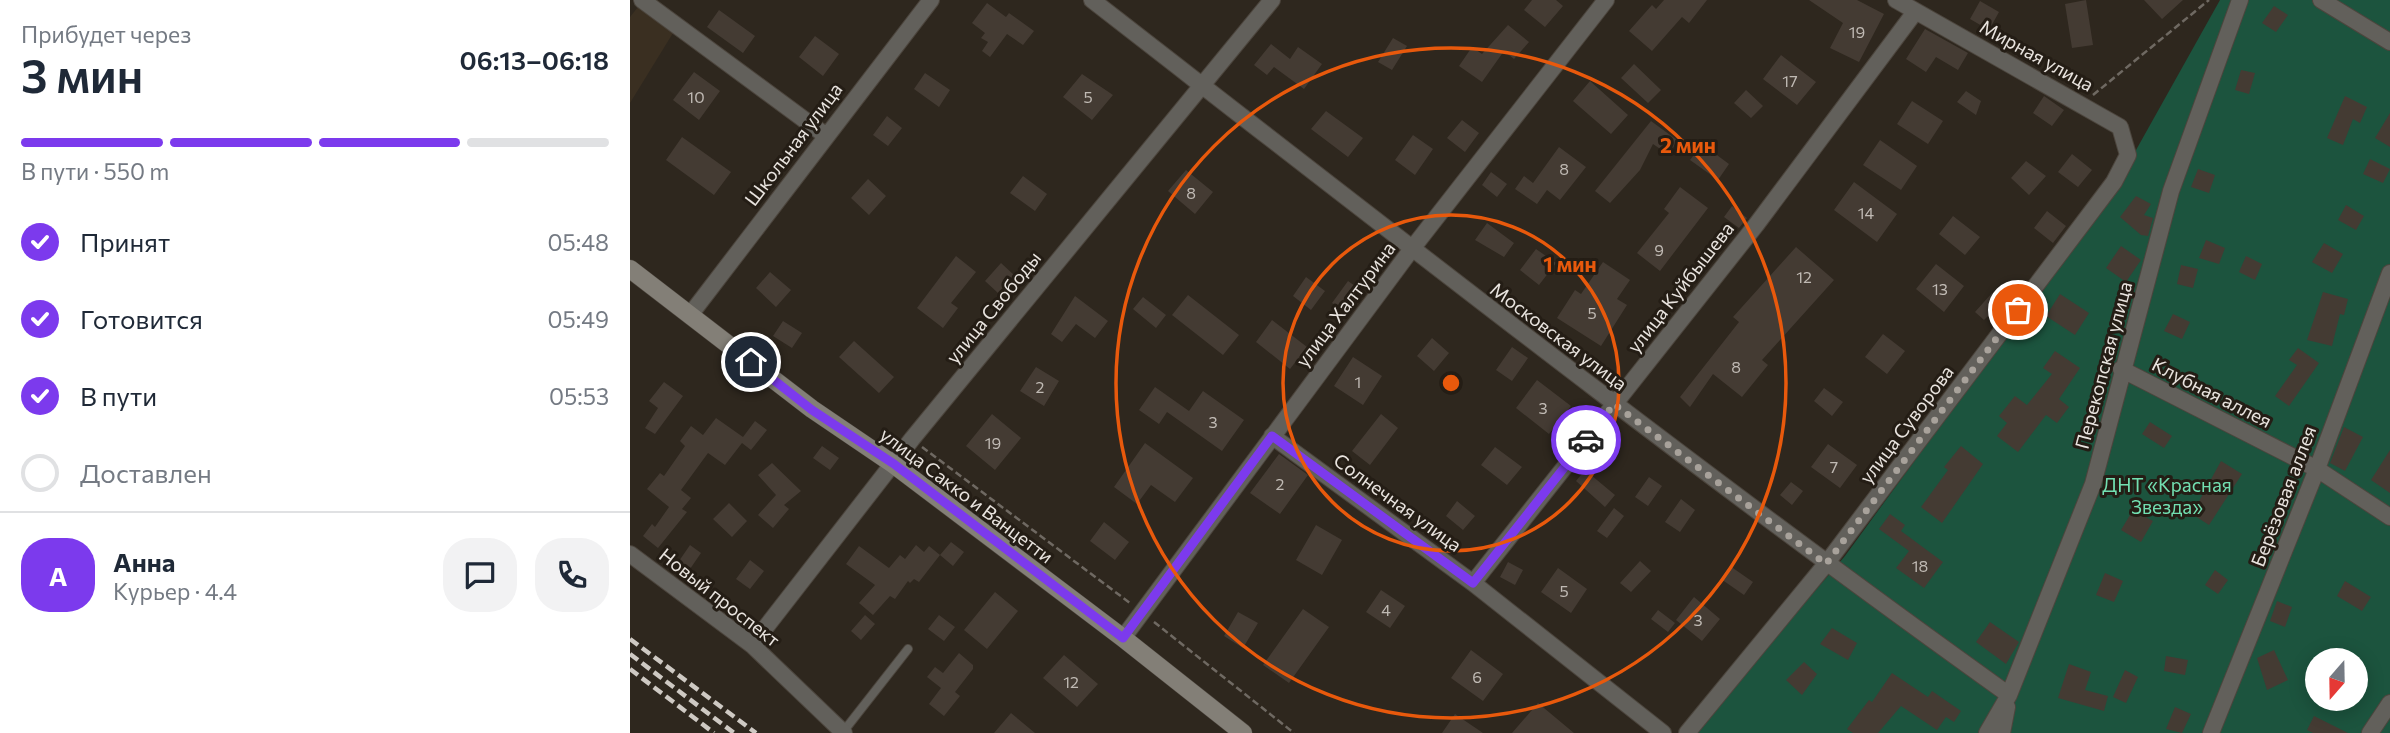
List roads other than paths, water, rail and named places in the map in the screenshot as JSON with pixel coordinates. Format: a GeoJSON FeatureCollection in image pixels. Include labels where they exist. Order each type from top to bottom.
{"type":"FeatureCollection","features":[{"type":"Feature","properties":{"kind":"main road","name":"улица Сакко и Ванцетти"},"geometry":{"type":"LineString","coordinates":[[630,269],[812,410],[894,464],[1123,638],[1242,733]]}},
{"type":"Feature","properties":{"kind":"street"},"geometry":{"type":"LineString","coordinates":[[642,0],[825,135]]}},
{"type":"Feature","properties":{"kind":"street","name":"Школьная улица"},"geometry":{"type":"LineString","coordinates":[[690,315],[825,135],[931,0]]}},
{"type":"Feature","properties":{"kind":"street","name":"Московская улица"},"geometry":{"type":"LineString","coordinates":[[1092,0],[1411,250],[1614,404],[1826,564],[2009,695]]}},
{"type":"Feature","properties":{"kind":"street","name":"улица Свободы"},"geometry":{"type":"LineString","coordinates":[[752,645],[912,439],[1272,0]]}},
{"type":"Feature","properties":{"kind":"street","name":"улица Халтурина"},"geometry":{"type":"LineString","coordinates":[[1123,638],[1411,250],[1606,0]]}},
{"type":"Feature","properties":{"kind":"street","name":"Мирная улица"},"geometry":{"type":"LineString","coordinates":[[1896,0],[2120,127]]}},
{"type":"Feature","properties":{"kind":"street","name":"Перекопская улица"},"geometry":{"type":"LineString","coordinates":[[1987,733],[2009,695],[2093,484],[2121,369],[2171,191],[2240,0]]}},
{"type":"Feature","properties":{"kind":"street"},"geometry":{"type":"LineString","coordinates":[[2321,0],[2390,42]]}},
{"type":"Feature","properties":{"kind":"street","name":"улица Куйбышева"},"geometry":{"type":"LineString","coordinates":[[1473,583],[1756,225],[1915,12]]}},
{"type":"Feature","properties":{"kind":"street","name":"улица Суворова"},"geometry":{"type":"LineString","coordinates":[[1686,733],[1826,564],[2114,182],[2128,155],[2120,127]]}},
{"type":"Feature","properties":{"kind":"street","name":"Берёзовая аллея"},"geometry":{"type":"LineString","coordinates":[[2211,733],[2317,469],[2390,273]]}},
{"type":"Feature","properties":{"kind":"street","name":"Клубная аллея"},"geometry":{"type":"LineString","coordinates":[[2121,369],[2317,469],[2390,517]]}},
{"type":"Feature","properties":{"kind":"street","name":"Солнечная улица"},"geometry":{"type":"LineString","coordinates":[[1272,436],[1473,583],[1663,733]]}},
{"type":"Feature","properties":{"kind":"street","name":"Новый проспект"},"geometry":{"type":"LineString","coordinates":[[630,554],[752,645],[844,733]]}},
{"type":"Feature","properties":{"kind":"street"},"geometry":{"type":"LineString","coordinates":[[2002,733],[2009,695]]}},
{"type":"Feature","properties":{"kind":"street"},"geometry":{"type":"LineString","coordinates":[[2370,733],[2390,703]]}},
{"type":"Feature","properties":{"kind":"lane"},"geometry":{"type":"LineString","coordinates":[[844,733],[908,649]]}},
{"type":"Feature","properties":{"kind":"railway"},"geometry":{"type":"LineString","coordinates":[[630,639],[756,733]]}},
{"type":"Feature","properties":{"kind":"railway"},"geometry":{"type":"LineString","coordinates":[[630,654],[734,733]]}},
{"type":"Feature","properties":{"kind":"railway"},"geometry":{"type":"LineString","coordinates":[[630,669],[714,733]]}},
{"type":"Feature","properties":{"kind":"park label","name":"ДНТ «Красная Звезда»"},"geometry":{"type":"Point","coordinates":[2167,495]}}]}
